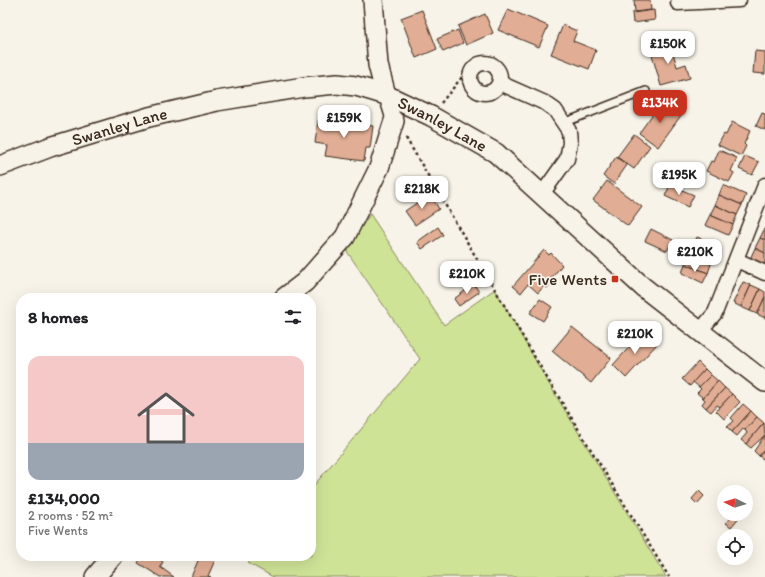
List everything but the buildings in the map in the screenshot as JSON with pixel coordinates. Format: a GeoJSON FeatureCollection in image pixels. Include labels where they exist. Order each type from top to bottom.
{"type":"FeatureCollection","features":[{"type":"Feature","properties":{"kind":"main road"},"geometry":{"type":"LineString","coordinates":[[373,0],[378,65],[386,95]]}},
{"type":"Feature","properties":{"kind":"main road","name":"Swanley Lane"},"geometry":{"type":"LineString","coordinates":[[0,166],[50,147],[149,117],[217,101],[304,87],[337,84],[356,86],[386,95],[431,116],[496,153],[643,288],[765,382]]}},
{"type":"Feature","properties":{"kind":"main road"},"geometry":{"type":"LineString","coordinates":[[291,293],[305,282],[345,236],[379,168],[394,121]]}},
{"type":"Feature","properties":{"kind":"main road"},"geometry":{"type":"LineString","coordinates":[[95,577],[109,561]]}},
{"type":"Feature","properties":{"kind":"street"},"geometry":{"type":"LineString","coordinates":[[678,3],[739,0]]}},
{"type":"Feature","properties":{"kind":"street"},"geometry":{"type":"LineString","coordinates":[[485,63],[492,64],[497,68],[500,74],[500,83],[495,90],[490,93],[480,92],[474,88],[470,78],[474,68],[485,63]]}},
{"type":"Feature","properties":{"kind":"street"},"geometry":{"type":"LineString","coordinates":[[500,83],[545,103],[555,110],[562,123],[569,131],[570,143],[567,159],[542,194]]}},
{"type":"Feature","properties":{"kind":"street"},"geometry":{"type":"LineString","coordinates":[[386,95],[394,121]]}},
{"type":"Feature","properties":{"kind":"street"},"geometry":{"type":"LineString","coordinates":[[700,331],[715,313],[762,200],[765,186]]}},
{"type":"Feature","properties":{"kind":"street"},"geometry":{"type":"LineString","coordinates":[[737,260],[765,273]]}},
{"type":"Feature","properties":{"kind":"lane"},"geometry":{"type":"LineString","coordinates":[[562,123],[646,91]]}},
{"type":"Feature","properties":{"kind":"path"},"geometry":{"type":"LineString","coordinates":[[431,116],[462,77],[470,78]]}},
{"type":"Feature","properties":{"kind":"path"},"geometry":{"type":"LineString","coordinates":[[412,147],[547,378],[669,577]]}},
{"type":"Feature","properties":{"kind":"green space"},"geometry":{"type":"Polygon","coordinates":[[[370,214],[444,325],[495,289],[546,379],[666,577],[273,577],[248,563],[250,561],[316,561],[316,483],[420,359],[346,250],[370,214]]]}},
{"type":"Feature","properties":{"kind":"place","name":"Five Wents"},"geometry":{"type":"Point","coordinates":[615,279]}}]}
